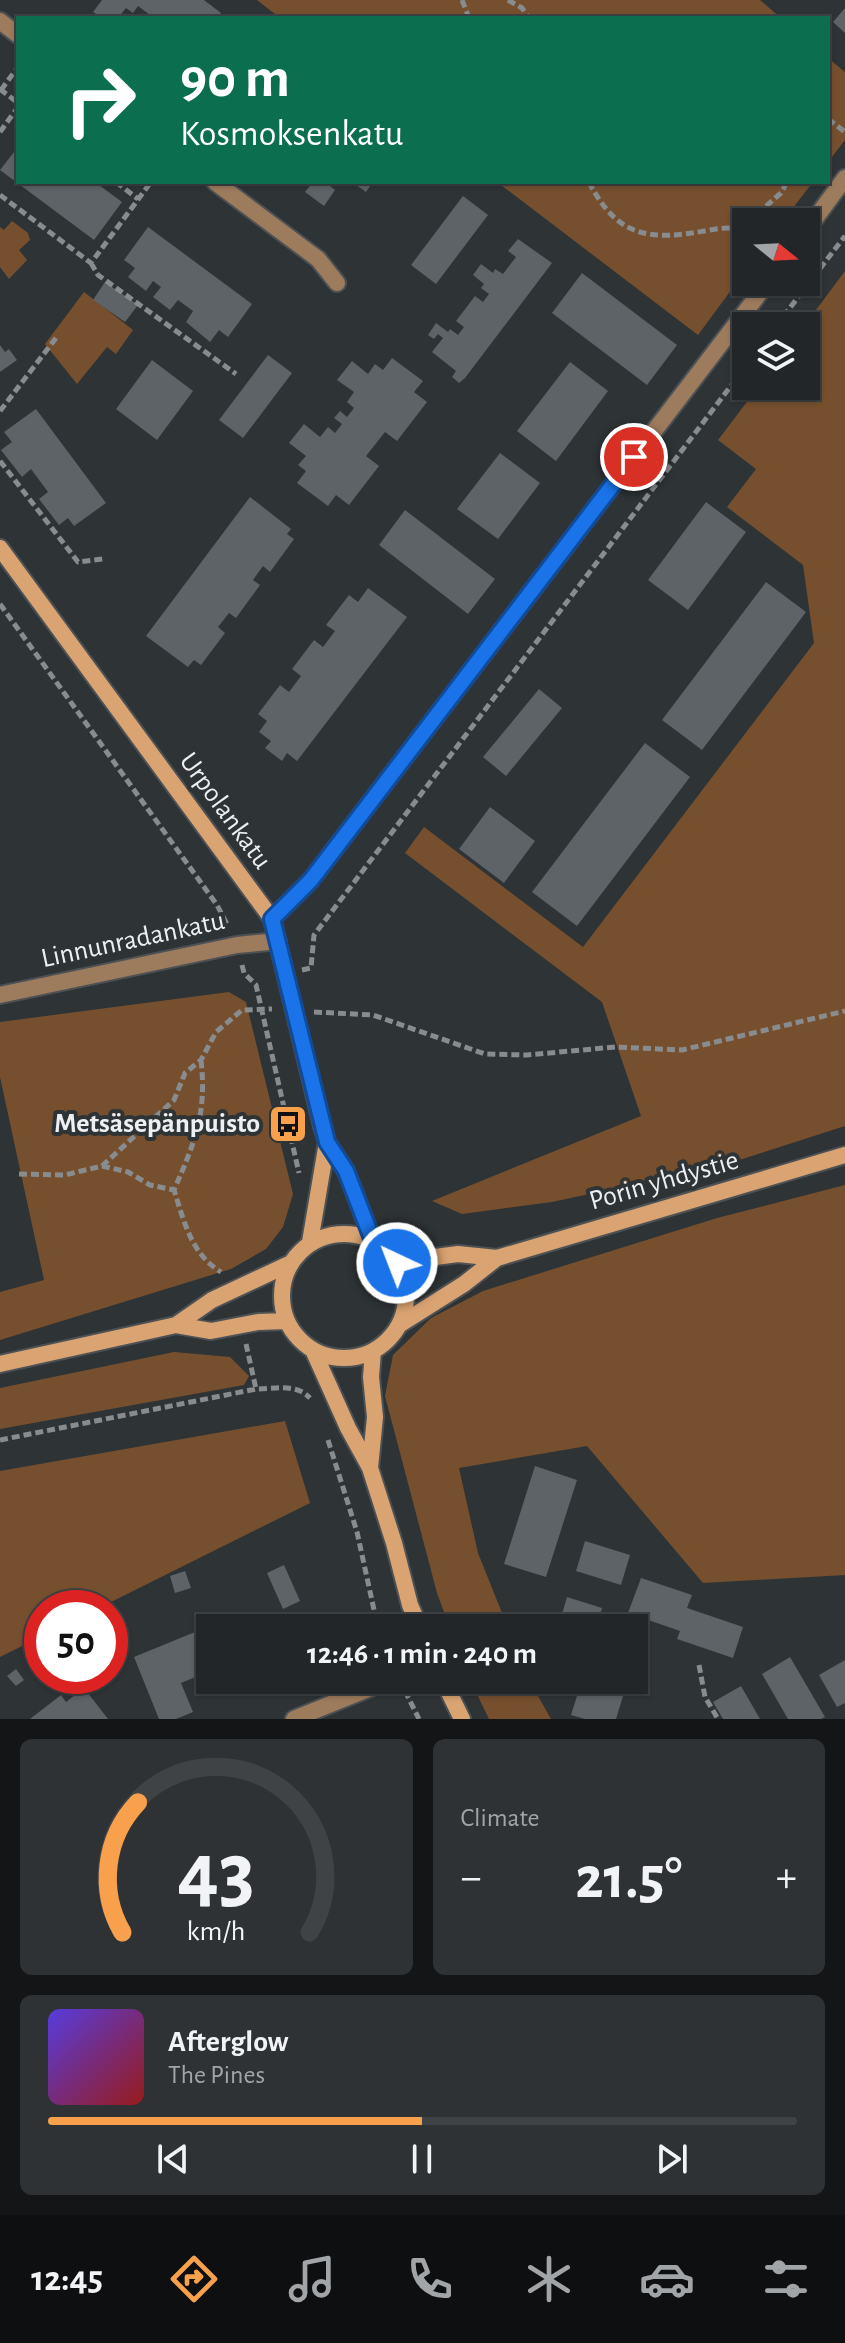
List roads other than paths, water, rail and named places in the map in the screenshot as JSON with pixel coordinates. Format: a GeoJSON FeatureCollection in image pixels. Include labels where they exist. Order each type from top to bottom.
{"type":"FeatureCollection","features":[{"type":"Feature","properties":{"kind":"main road","name":"Urpolankatu"},"geometry":{"type":"LineString","coordinates":[[0,548],[272,919],[327,1142],[346,1171],[373,1241]]}},
{"type":"Feature","properties":{"kind":"main road","name":"Urpolankatu"},"geometry":{"type":"LineString","coordinates":[[310,1242],[327,1142]]}},
{"type":"Feature","properties":{"kind":"main road","name":"Porin yhdystie"},"geometry":{"type":"LineString","coordinates":[[399,1325],[464,1284],[497,1258],[845,1155]]}},
{"type":"Feature","properties":{"kind":"main road"},"geometry":{"type":"LineString","coordinates":[[176,1325],[212,1300],[289,1264],[310,1242],[342,1233],[362,1236],[391,1255],[403,1276],[406,1292],[405,1309],[399,1325],[388,1340],[373,1351],[356,1357],[341,1358],[313,1350],[297,1338],[286,1321],[281,1302],[282,1285],[289,1264]]}},
{"type":"Feature","properties":{"kind":"main road","name":"Porin yhdystie"},"geometry":{"type":"LineString","coordinates":[[391,1255],[420,1259],[458,1254],[497,1258]]}},
{"type":"Feature","properties":{"kind":"main road"},"geometry":{"type":"LineString","coordinates":[[0,1364],[176,1325],[211,1331],[258,1322],[286,1321]]}},
{"type":"Feature","properties":{"kind":"main road"},"geometry":{"type":"LineString","coordinates":[[313,1350],[348,1428],[370,1468],[414,1614]]}},
{"type":"Feature","properties":{"kind":"main road"},"geometry":{"type":"LineString","coordinates":[[370,1468],[375,1417],[371,1377],[373,1351]]}},
{"type":"Feature","properties":{"kind":"main road"},"geometry":{"type":"LineString","coordinates":[[450,1694],[462,1719]]}},
{"type":"Feature","properties":{"kind":"street"},"geometry":{"type":"LineString","coordinates":[[0,21],[16,33]]}},
{"type":"Feature","properties":{"kind":"street"},"geometry":{"type":"LineString","coordinates":[[820,212],[845,178]]}},
{"type":"Feature","properties":{"kind":"street"},"geometry":{"type":"LineString","coordinates":[[218,184],[318,259],[337,283]]}},
{"type":"Feature","properties":{"kind":"street"},"geometry":{"type":"LineString","coordinates":[[272,919],[311,880],[757,296]]}},
{"type":"Feature","properties":{"kind":"street","name":"Linnunradankatu"},"geometry":{"type":"LineString","coordinates":[[0,995],[237,945],[278,941]]}},
{"type":"Feature","properties":{"kind":"street"},"geometry":{"type":"LineString","coordinates":[[294,1719],[356,1694]]}},
{"type":"Feature","properties":{"kind":"place","name":"Metsäsepänpuisto"},"geometry":{"type":"Point","coordinates":[288,1124]}}]}
